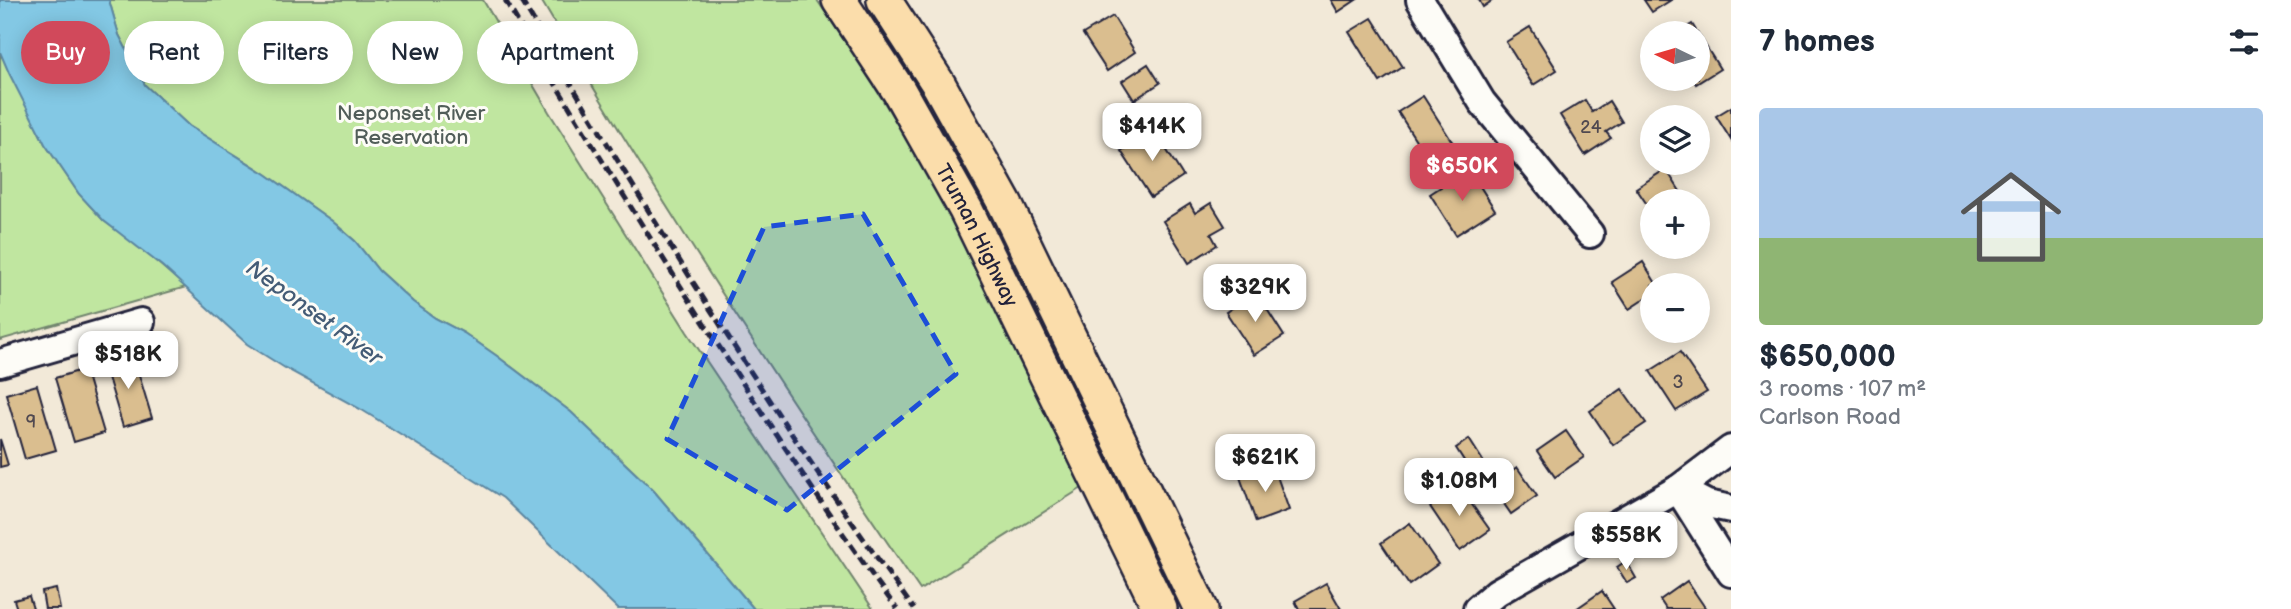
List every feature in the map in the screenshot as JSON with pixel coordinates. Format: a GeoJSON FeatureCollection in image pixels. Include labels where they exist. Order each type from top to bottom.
{"type":"FeatureCollection","features":[{"type":"Feature","properties":{"kind":"main road","name":"Truman Highway"},"geometry":{"type":"LineString","coordinates":[[839,0],[899,91],[950,179],[1160,609]]}},
{"type":"Feature","properties":{"kind":"main road","name":"Truman Highway"},"geometry":{"type":"LineString","coordinates":[[884,0],[933,76],[984,164],[1201,609]]}},
{"type":"Feature","properties":{"kind":"street"},"geometry":{"type":"LineString","coordinates":[[1420,0],[1482,102],[1590,234]]}},
{"type":"Feature","properties":{"kind":"street"},"geometry":{"type":"LineString","coordinates":[[0,363],[141,322]]}},
{"type":"Feature","properties":{"kind":"street"},"geometry":{"type":"LineString","coordinates":[[1477,609],[1497,592],[1678,489],[1731,449]]}},
{"type":"Feature","properties":{"kind":"street"},"geometry":{"type":"LineString","coordinates":[[1678,489],[1707,504],[1731,509]]}},
{"type":"Feature","properties":{"kind":"street"},"geometry":{"type":"LineString","coordinates":[[1678,489],[1731,573]]}},
{"type":"Feature","properties":{"kind":"highlighted area"},"geometry":{"type":"Polygon","coordinates":[[[863,214],[956,374],[787,510],[667,439],[764,227],[863,214]]]}},
{"type":"Feature","properties":{"kind":"green space","name":"Neponset River Reservation"},"geometry":{"type":"Polygon","coordinates":[[[109,0],[483,0],[495,21],[477,21],[477,84],[532,84],[687,332],[873,609],[754,609],[654,491],[571,412],[464,333],[435,318],[413,302],[379,271],[355,241],[332,221],[266,174],[189,126],[145,85],[224,84],[224,21],[124,21],[124,45],[109,0]]]}},
{"type":"Feature","properties":{"kind":"green space"},"geometry":{"type":"Polygon","coordinates":[[[541,0],[817,0],[875,87],[949,215],[1082,488],[920,590],[725,298],[592,84],[638,84],[638,21],[554,21],[541,0]]]}},
{"type":"Feature","properties":{"kind":"green space"},"geometry":{"type":"Polygon","coordinates":[[[0,52],[45,144],[79,194],[104,221],[186,287],[0,340],[0,52]]]}},
{"type":"Feature","properties":{"kind":"water","name":"Neponset River"},"geometry":{"type":"Polygon","coordinates":[[[0,0],[109,0],[124,45],[124,84],[144,84],[189,126],[266,174],[332,221],[355,241],[379,271],[413,302],[435,318],[464,333],[571,412],[654,491],[754,609],[618,609],[503,498],[362,410],[247,344],[162,266],[104,221],[79,194],[45,144],[0,52],[0,0]]]}},
{"type":"Feature","properties":{"kind":"building"},"geometry":{"type":"Polygon","coordinates":[[[1331,0],[1356,0],[1338,12],[1331,0]]]}},
{"type":"Feature","properties":{"kind":"building"},"geometry":{"type":"Polygon","coordinates":[[[1479,0],[1493,0],[1483,7],[1479,0]]]}},
{"type":"Feature","properties":{"kind":"building"},"geometry":{"type":"Polygon","coordinates":[[[1644,0],[1671,0],[1652,12],[1644,0]]]}},
{"type":"Feature","properties":{"kind":"building"},"geometry":{"type":"Polygon","coordinates":[[[1113,16],[1135,52],[1107,71],[1083,34],[1113,16]]]}},
{"type":"Feature","properties":{"kind":"building"},"geometry":{"type":"Polygon","coordinates":[[[1372,18],[1403,67],[1380,82],[1349,32],[1372,18]]]}},
{"type":"Feature","properties":{"kind":"building"},"geometry":{"type":"Polygon","coordinates":[[[1530,27],[1557,70],[1533,85],[1506,42],[1530,27]]]}},
{"type":"Feature","properties":{"kind":"building"},"geometry":{"type":"Polygon","coordinates":[[[1710,53],[1720,69],[1710,75],[1710,53]]]}},
{"type":"Feature","properties":{"kind":"building"},"geometry":{"type":"Polygon","coordinates":[[[1148,64],[1160,83],[1134,100],[1122,81],[1148,64]]]}},
{"type":"Feature","properties":{"kind":"building"},"geometry":{"type":"Polygon","coordinates":[[[1423,96],[1453,143],[1428,159],[1398,112],[1423,96]]]}},
{"type":"Feature","properties":{"kind":"building"},"geometry":{"type":"Polygon","coordinates":[[[1585,100],[1592,112],[1609,101],[1622,122],[1606,132],[1611,138],[1585,155],[1560,115],[1585,100]]]}},
{"type":"Feature","properties":{"kind":"building"},"geometry":{"type":"Polygon","coordinates":[[[1731,107],[1731,140],[1716,116],[1731,107]]]}},
{"type":"Feature","properties":{"kind":"building"},"geometry":{"type":"Polygon","coordinates":[[[1154,130],[1183,176],[1151,197],[1121,151],[1154,130]]]}},
{"type":"Feature","properties":{"kind":"building"},"geometry":{"type":"Polygon","coordinates":[[[1657,175],[1670,175],[1679,189],[1640,189],[1640,194],[1636,188],[1657,175]]]}},
{"type":"Feature","properties":{"kind":"building"},"geometry":{"type":"Polygon","coordinates":[[[1458,176],[1463,184],[1474,177],[1495,210],[1456,235],[1430,194],[1458,176]]]}},
{"type":"Feature","properties":{"kind":"building"},"geometry":{"type":"Polygon","coordinates":[[[1211,203],[1225,226],[1211,234],[1217,245],[1189,263],[1163,221],[1190,204],[1195,213],[1211,203]]]}},
{"type":"Feature","properties":{"kind":"building"},"geometry":{"type":"Polygon","coordinates":[[[1643,262],[1650,273],[1640,273],[1640,302],[1629,309],[1612,282],[1643,262]]]}},
{"type":"Feature","properties":{"kind":"building"},"geometry":{"type":"Polygon","coordinates":[[[1256,292],[1284,336],[1254,355],[1226,312],[1256,292]]]}},
{"type":"Feature","properties":{"kind":"building"},"geometry":{"type":"Polygon","coordinates":[[[1680,352],[1707,392],[1676,411],[1650,371],[1680,352]]]}},
{"type":"Feature","properties":{"kind":"building"},"geometry":{"type":"Polygon","coordinates":[[[133,355],[152,418],[123,427],[104,364],[133,355]]]}},
{"type":"Feature","properties":{"kind":"building"},"geometry":{"type":"Polygon","coordinates":[[[85,369],[104,433],[74,442],[55,378],[85,369]]]}},
{"type":"Feature","properties":{"kind":"building"},"geometry":{"type":"Polygon","coordinates":[[[37,385],[56,450],[25,459],[6,394],[37,385]]]}},
{"type":"Feature","properties":{"kind":"building"},"geometry":{"type":"Polygon","coordinates":[[[1622,389],[1646,423],[1613,445],[1590,411],[1622,389]]]}},
{"type":"Feature","properties":{"kind":"building"},"geometry":{"type":"Polygon","coordinates":[[[1566,431],[1584,457],[1555,477],[1537,451],[1566,431]]]}},
{"type":"Feature","properties":{"kind":"building"},"geometry":{"type":"Polygon","coordinates":[[[0,439],[8,465],[0,467],[0,439]]]}},
{"type":"Feature","properties":{"kind":"building"},"geometry":{"type":"Polygon","coordinates":[[[1469,439],[1483,461],[1470,470],[1456,448],[1469,439]]]}},
{"type":"Feature","properties":{"kind":"building"},"geometry":{"type":"Polygon","coordinates":[[[1273,465],[1289,510],[1256,522],[1240,477],[1273,465]]]}},
{"type":"Feature","properties":{"kind":"building"},"geometry":{"type":"Polygon","coordinates":[[[1517,467],[1537,496],[1511,514],[1491,485],[1517,467]]]}},
{"type":"Feature","properties":{"kind":"building"},"geometry":{"type":"Polygon","coordinates":[[[1458,485],[1490,530],[1460,551],[1429,505],[1458,485]]]}},
{"type":"Feature","properties":{"kind":"building"},"geometry":{"type":"Polygon","coordinates":[[[1410,523],[1438,564],[1409,585],[1381,543],[1410,523]]]}},
{"type":"Feature","properties":{"kind":"building"},"geometry":{"type":"Polygon","coordinates":[[[1626,561],[1636,578],[1627,583],[1617,567],[1626,561]]]}},
{"type":"Feature","properties":{"kind":"building"},"geometry":{"type":"Polygon","coordinates":[[[1687,581],[1706,609],[1666,609],[1660,600],[1687,581]]]}},
{"type":"Feature","properties":{"kind":"building"},"geometry":{"type":"Polygon","coordinates":[[[1326,583],[1341,609],[1299,609],[1295,601],[1326,583]]]}},
{"type":"Feature","properties":{"kind":"building"},"geometry":{"type":"Polygon","coordinates":[[[56,589],[60,609],[45,609],[42,592],[56,589]]]}},
{"type":"Feature","properties":{"kind":"building"},"geometry":{"type":"Polygon","coordinates":[[[1602,591],[1614,609],[1576,609],[1602,591]]]}},
{"type":"Feature","properties":{"kind":"building"},"geometry":{"type":"Polygon","coordinates":[[[29,596],[33,609],[17,609],[14,600],[29,596]]]}},
{"type":"Feature","properties":{"kind":"railway"},"geometry":{"type":"LineString","coordinates":[[505,0],[723,352],[824,507],[897,609]]}},
{"type":"Feature","properties":{"kind":"railway"},"geometry":{"type":"LineString","coordinates":[[521,0],[710,309],[810,461],[914,609]]}}]}
